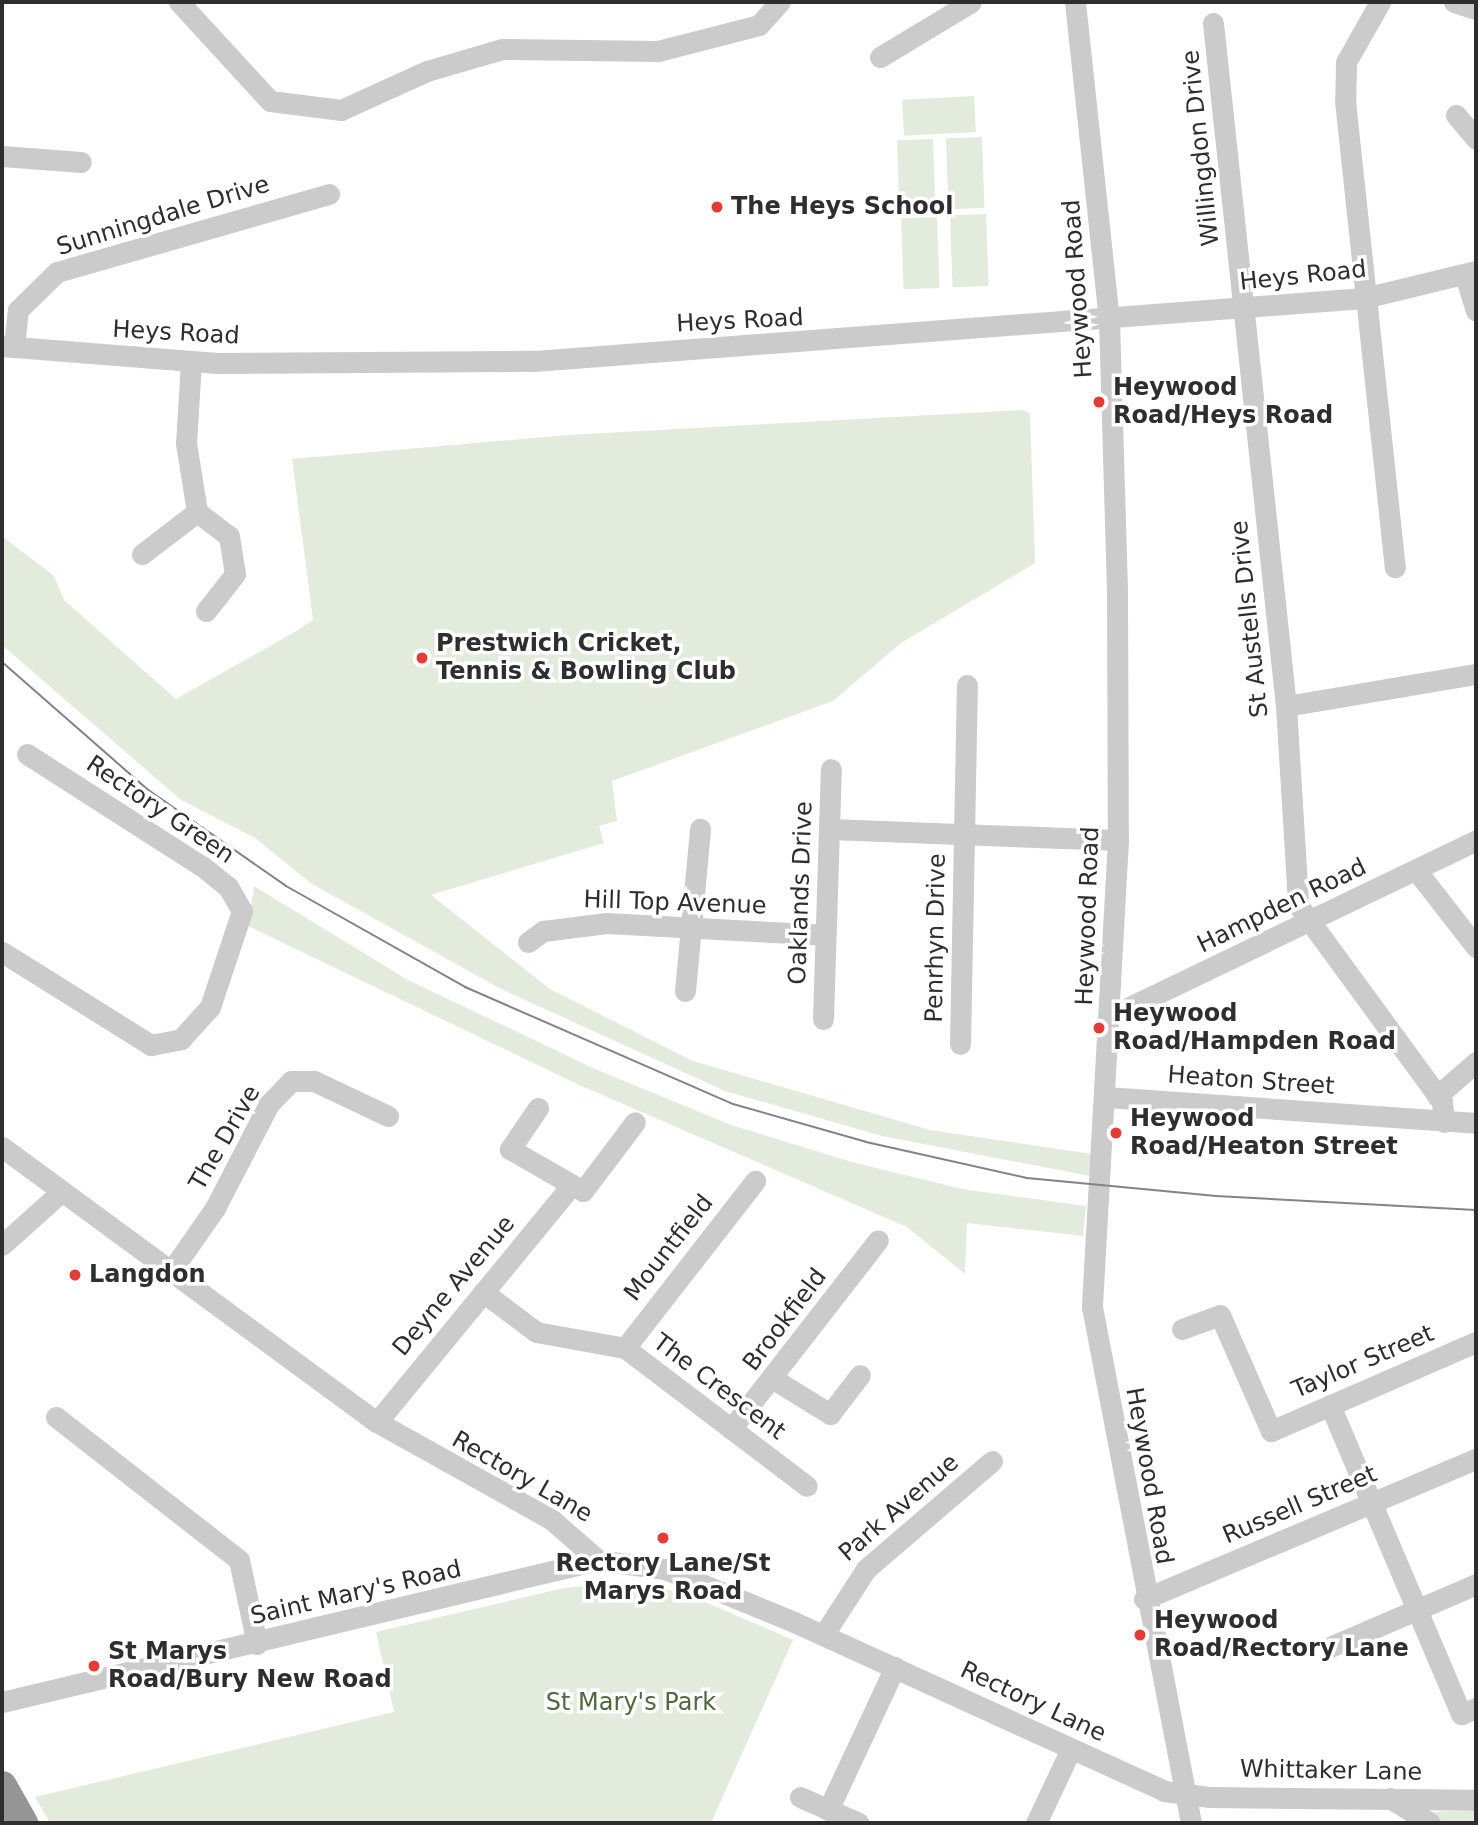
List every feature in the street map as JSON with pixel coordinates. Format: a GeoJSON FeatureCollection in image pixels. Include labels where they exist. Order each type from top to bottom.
{"type":"FeatureCollection","features":[{"type":"Feature","properties":{"kind":"highway"},"geometry":{"type":"LineString","coordinates":[[2,1786],[23,1823]]}},
{"type":"Feature","properties":{"kind":"street"},"geometry":{"type":"LineString","coordinates":[[179,2],[270,101],[341,110],[426,71],[502,49],[658,51],[759,25],[780,2]]}},
{"type":"Feature","properties":{"kind":"street"},"geometry":{"type":"LineString","coordinates":[[880,57],[971,2]]}},
{"type":"Feature","properties":{"kind":"street","name":"Heywood Road"},"geometry":{"type":"LineString","coordinates":[[1075,2],[1109,320],[1118,840],[1111,1016],[1092,1307],[1144,1599],[1191,1823]]}},
{"type":"Feature","properties":{"kind":"street"},"geometry":{"type":"LineString","coordinates":[[1381,2],[1346,62],[1364,298],[1395,567]]}},
{"type":"Feature","properties":{"kind":"street"},"geometry":{"type":"LineString","coordinates":[[1454,2],[1476,9]]}},
{"type":"Feature","properties":{"kind":"street","name":"Willingdon Drive"},"geometry":{"type":"LineString","coordinates":[[1213,23],[1245,309]]}},
{"type":"Feature","properties":{"kind":"street"},"geometry":{"type":"LineString","coordinates":[[1456,115],[1476,139]]}},
{"type":"Feature","properties":{"kind":"street"},"geometry":{"type":"LineString","coordinates":[[2,156],[81,162]]}},
{"type":"Feature","properties":{"kind":"street","name":"Sunningdale Drive"},"geometry":{"type":"LineString","coordinates":[[8,347],[18,310],[57,272],[329,194]]}},
{"type":"Feature","properties":{"kind":"street"},"geometry":{"type":"LineString","coordinates":[[1471,273],[1476,310]]}},
{"type":"Feature","properties":{"kind":"street","name":"Heys Road"},"geometry":{"type":"LineString","coordinates":[[8,347],[191,362],[534,361],[1109,320],[1364,298],[1471,273]]}},
{"type":"Feature","properties":{"kind":"street","name":"St Austells Drive"},"geometry":{"type":"LineString","coordinates":[[1245,309],[1286,706],[1298,905],[1307,924]]}},
{"type":"Feature","properties":{"kind":"street"},"geometry":{"type":"LineString","coordinates":[[191,362],[186,443],[197,512],[229,536],[235,574],[206,611]]}},
{"type":"Feature","properties":{"kind":"street"},"geometry":{"type":"LineString","coordinates":[[142,554],[197,512]]}},
{"type":"Feature","properties":{"kind":"street"},"geometry":{"type":"LineString","coordinates":[[1286,706],[1476,674]]}},
{"type":"Feature","properties":{"kind":"street","name":"Penrhyn Drive"},"geometry":{"type":"LineString","coordinates":[[960,1044],[967,685]]}},
{"type":"Feature","properties":{"kind":"street","name":"Rectory Green"},"geometry":{"type":"LineString","coordinates":[[2,952],[151,1045],[181,1038],[210,1007],[242,911],[228,887],[203,867],[27,754]]}},
{"type":"Feature","properties":{"kind":"street","name":"Oaklands Drive"},"geometry":{"type":"LineString","coordinates":[[823,1019],[831,769]]}},
{"type":"Feature","properties":{"kind":"street"},"geometry":{"type":"LineString","coordinates":[[685,991],[700,829]]}},
{"type":"Feature","properties":{"kind":"street"},"geometry":{"type":"LineString","coordinates":[[831,829],[1118,840]]}},
{"type":"Feature","properties":{"kind":"street","name":"Hampden Road"},"geometry":{"type":"LineString","coordinates":[[1111,1016],[1307,924],[1476,840]]}},
{"type":"Feature","properties":{"kind":"street"},"geometry":{"type":"LineString","coordinates":[[1416,870],[1476,947]]}},
{"type":"Feature","properties":{"kind":"street"},"geometry":{"type":"LineString","coordinates":[[1307,924],[1437,1096],[1444,1122]]}},
{"type":"Feature","properties":{"kind":"street","name":"Hill Top Avenue"},"geometry":{"type":"LineString","coordinates":[[528,942],[543,931],[576,925],[825,934]]}},
{"type":"Feature","properties":{"kind":"street"},"geometry":{"type":"LineString","coordinates":[[1437,1096],[1476,1062]]}},
{"type":"Feature","properties":{"kind":"street","name":"The Drive"},"geometry":{"type":"LineString","coordinates":[[169,1274],[215,1208],[269,1104],[290,1081],[314,1081],[388,1116]]}},
{"type":"Feature","properties":{"kind":"street","name":"Heaton Street"},"geometry":{"type":"LineString","coordinates":[[1105,1097],[1476,1123]]}},
{"type":"Feature","properties":{"kind":"street"},"geometry":{"type":"LineString","coordinates":[[538,1108],[510,1149],[583,1191],[635,1122]]}},
{"type":"Feature","properties":{"kind":"street","name":"Rectory Lane"},"geometry":{"type":"LineString","coordinates":[[2,1147],[169,1274],[377,1422],[552,1520],[598,1560],[665,1569],[824,1634],[1164,1791],[1186,1790]]}},
{"type":"Feature","properties":{"kind":"street","name":"Mountfield"},"geometry":{"type":"LineString","coordinates":[[625,1348],[755,1181]]}},
{"type":"Feature","properties":{"kind":"street","name":"Deyne Avenue"},"geometry":{"type":"LineString","coordinates":[[377,1422],[572,1185]]}},
{"type":"Feature","properties":{"kind":"street"},"geometry":{"type":"LineString","coordinates":[[2,1245],[61,1192]]}},
{"type":"Feature","properties":{"kind":"street","name":"Brookfield"},"geometry":{"type":"LineString","coordinates":[[730,1429],[775,1380],[878,1240]]}},
{"type":"Feature","properties":{"kind":"street","name":"The Crescent"},"geometry":{"type":"LineString","coordinates":[[483,1292],[536,1332],[625,1348],[807,1486]]}},
{"type":"Feature","properties":{"kind":"street","name":"Taylor Street"},"geometry":{"type":"LineString","coordinates":[[1182,1329],[1220,1315],[1271,1430],[1476,1342]]}},
{"type":"Feature","properties":{"kind":"street"},"geometry":{"type":"LineString","coordinates":[[775,1380],[830,1414],[860,1375]]}},
{"type":"Feature","properties":{"kind":"street"},"geometry":{"type":"LineString","coordinates":[[1330,1405],[1418,1609],[1469,1711]]}},
{"type":"Feature","properties":{"kind":"street"},"geometry":{"type":"LineString","coordinates":[[56,1417],[239,1560],[257,1644]]}},
{"type":"Feature","properties":{"kind":"street","name":"Russell Street"},"geometry":{"type":"LineString","coordinates":[[1144,1599],[1476,1459]]}},
{"type":"Feature","properties":{"kind":"street","name":"Park Avenue"},"geometry":{"type":"LineString","coordinates":[[824,1634],[866,1569],[992,1461]]}},
{"type":"Feature","properties":{"kind":"street","name":"Saint Mary's Road"},"geometry":{"type":"LineString","coordinates":[[2,1702],[257,1644],[598,1560]]}},
{"type":"Feature","properties":{"kind":"street"},"geometry":{"type":"LineString","coordinates":[[1330,1647],[1476,1584]]}},
{"type":"Feature","properties":{"kind":"street"},"geometry":{"type":"LineString","coordinates":[[828,1810],[895,1667]]}},
{"type":"Feature","properties":{"kind":"street"},"geometry":{"type":"LineString","coordinates":[[1036,1823],[1071,1749]]}},
{"type":"Feature","properties":{"kind":"street","name":"Whittaker Lane"},"geometry":{"type":"LineString","coordinates":[[1186,1790],[1209,1797],[1476,1800]]}},
{"type":"Feature","properties":{"kind":"street"},"geometry":{"type":"LineString","coordinates":[[800,1797],[859,1823]]}},
{"type":"Feature","properties":{"kind":"street"},"geometry":{"type":"LineString","coordinates":[[1389,1797],[1430,1823]]}},
{"type":"Feature","properties":{"kind":"green space"},"geometry":{"type":"Polygon","coordinates":[[[974,96],[976,132],[904,136],[902,100],[974,96]]]}},
{"type":"Feature","properties":{"kind":"green space"},"geometry":{"type":"Polygon","coordinates":[[[982,137],[984,208],[948,209],[946,138],[982,137]]]}},
{"type":"Feature","properties":{"kind":"green space"},"geometry":{"type":"Polygon","coordinates":[[[933,139],[936,211],[900,212],[897,140],[933,139]]]}},
{"type":"Feature","properties":{"kind":"green space"},"geometry":{"type":"Polygon","coordinates":[[[986,214],[989,286],[953,287],[950,215],[986,214]]]}},
{"type":"Feature","properties":{"kind":"green space"},"geometry":{"type":"Polygon","coordinates":[[[937,217],[939,288],[903,289],[901,218],[937,217]]]}},
{"type":"Feature","properties":{"kind":"green space"},"geometry":{"type":"Polygon","coordinates":[[[1023,410],[1030,413],[1035,563],[901,643],[833,701],[612,781],[617,821],[599,826],[604,843],[431,895],[550,989],[693,1061],[930,1130],[1092,1154],[1090,1176],[882,1136],[725,1091],[501,989],[312,884],[255,838],[181,800],[2,645],[2,536],[54,576],[64,600],[176,699],[293,633],[313,620],[292,459],[568,435],[1023,410]]]}},
{"type":"Feature","properties":{"kind":"green space"},"geometry":{"type":"Polygon","coordinates":[[[254,886],[408,980],[595,1069],[731,1125],[852,1162],[962,1189],[1086,1206],[1083,1236],[967,1223],[965,1274],[907,1227],[577,1084],[248,926],[254,886]]]}},
{"type":"Feature","properties":{"kind":"green space","name":"St Mary's Park"},"geometry":{"type":"Polygon","coordinates":[[[627,1582],[687,1594],[793,1640],[711,1823],[50,1823],[35,1797],[394,1712],[376,1632],[564,1588],[627,1582]]]}},
{"type":"Feature","properties":{"kind":"green space"},"geometry":{"type":"Polygon","coordinates":[[[1476,1810],[1476,1823],[1434,1823],[1429,1812],[1476,1810]]]}},
{"type":"Feature","properties":{"kind":"tram line"},"geometry":{"type":"LineString","coordinates":[[2,662],[147,789],[286,886],[465,987],[733,1104],[866,1142],[1027,1178],[1216,1196],[1476,1210]]}},
{"type":"Feature","properties":{"kind":"place","name":"The Heys School"},"geometry":{"type":"Point","coordinates":[717,207]}},
{"type":"Feature","properties":{"kind":"place","name":"Heywood Road/Heys Road"},"geometry":{"type":"Point","coordinates":[1099,402]}},
{"type":"Feature","properties":{"kind":"place","name":"Prestwich Cricket, Tennis & Bowling Club"},"geometry":{"type":"Point","coordinates":[422,658]}},
{"type":"Feature","properties":{"kind":"place","name":"Heywood Road/Hampden Road"},"geometry":{"type":"Point","coordinates":[1099,1028]}},
{"type":"Feature","properties":{"kind":"place","name":"Heywood Road/Heaton Street"},"geometry":{"type":"Point","coordinates":[1116,1133]}},
{"type":"Feature","properties":{"kind":"place","name":"Langdon"},"geometry":{"type":"Point","coordinates":[75,1275]}},
{"type":"Feature","properties":{"kind":"place","name":"Rectory Lane/St Marys Road"},"geometry":{"type":"Point","coordinates":[663,1538]}},
{"type":"Feature","properties":{"kind":"place","name":"Heywood Road/Rectory Lane"},"geometry":{"type":"Point","coordinates":[1140,1635]}},
{"type":"Feature","properties":{"kind":"place","name":"St Marys Road/Bury New Road"},"geometry":{"type":"Point","coordinates":[94,1666]}}]}
